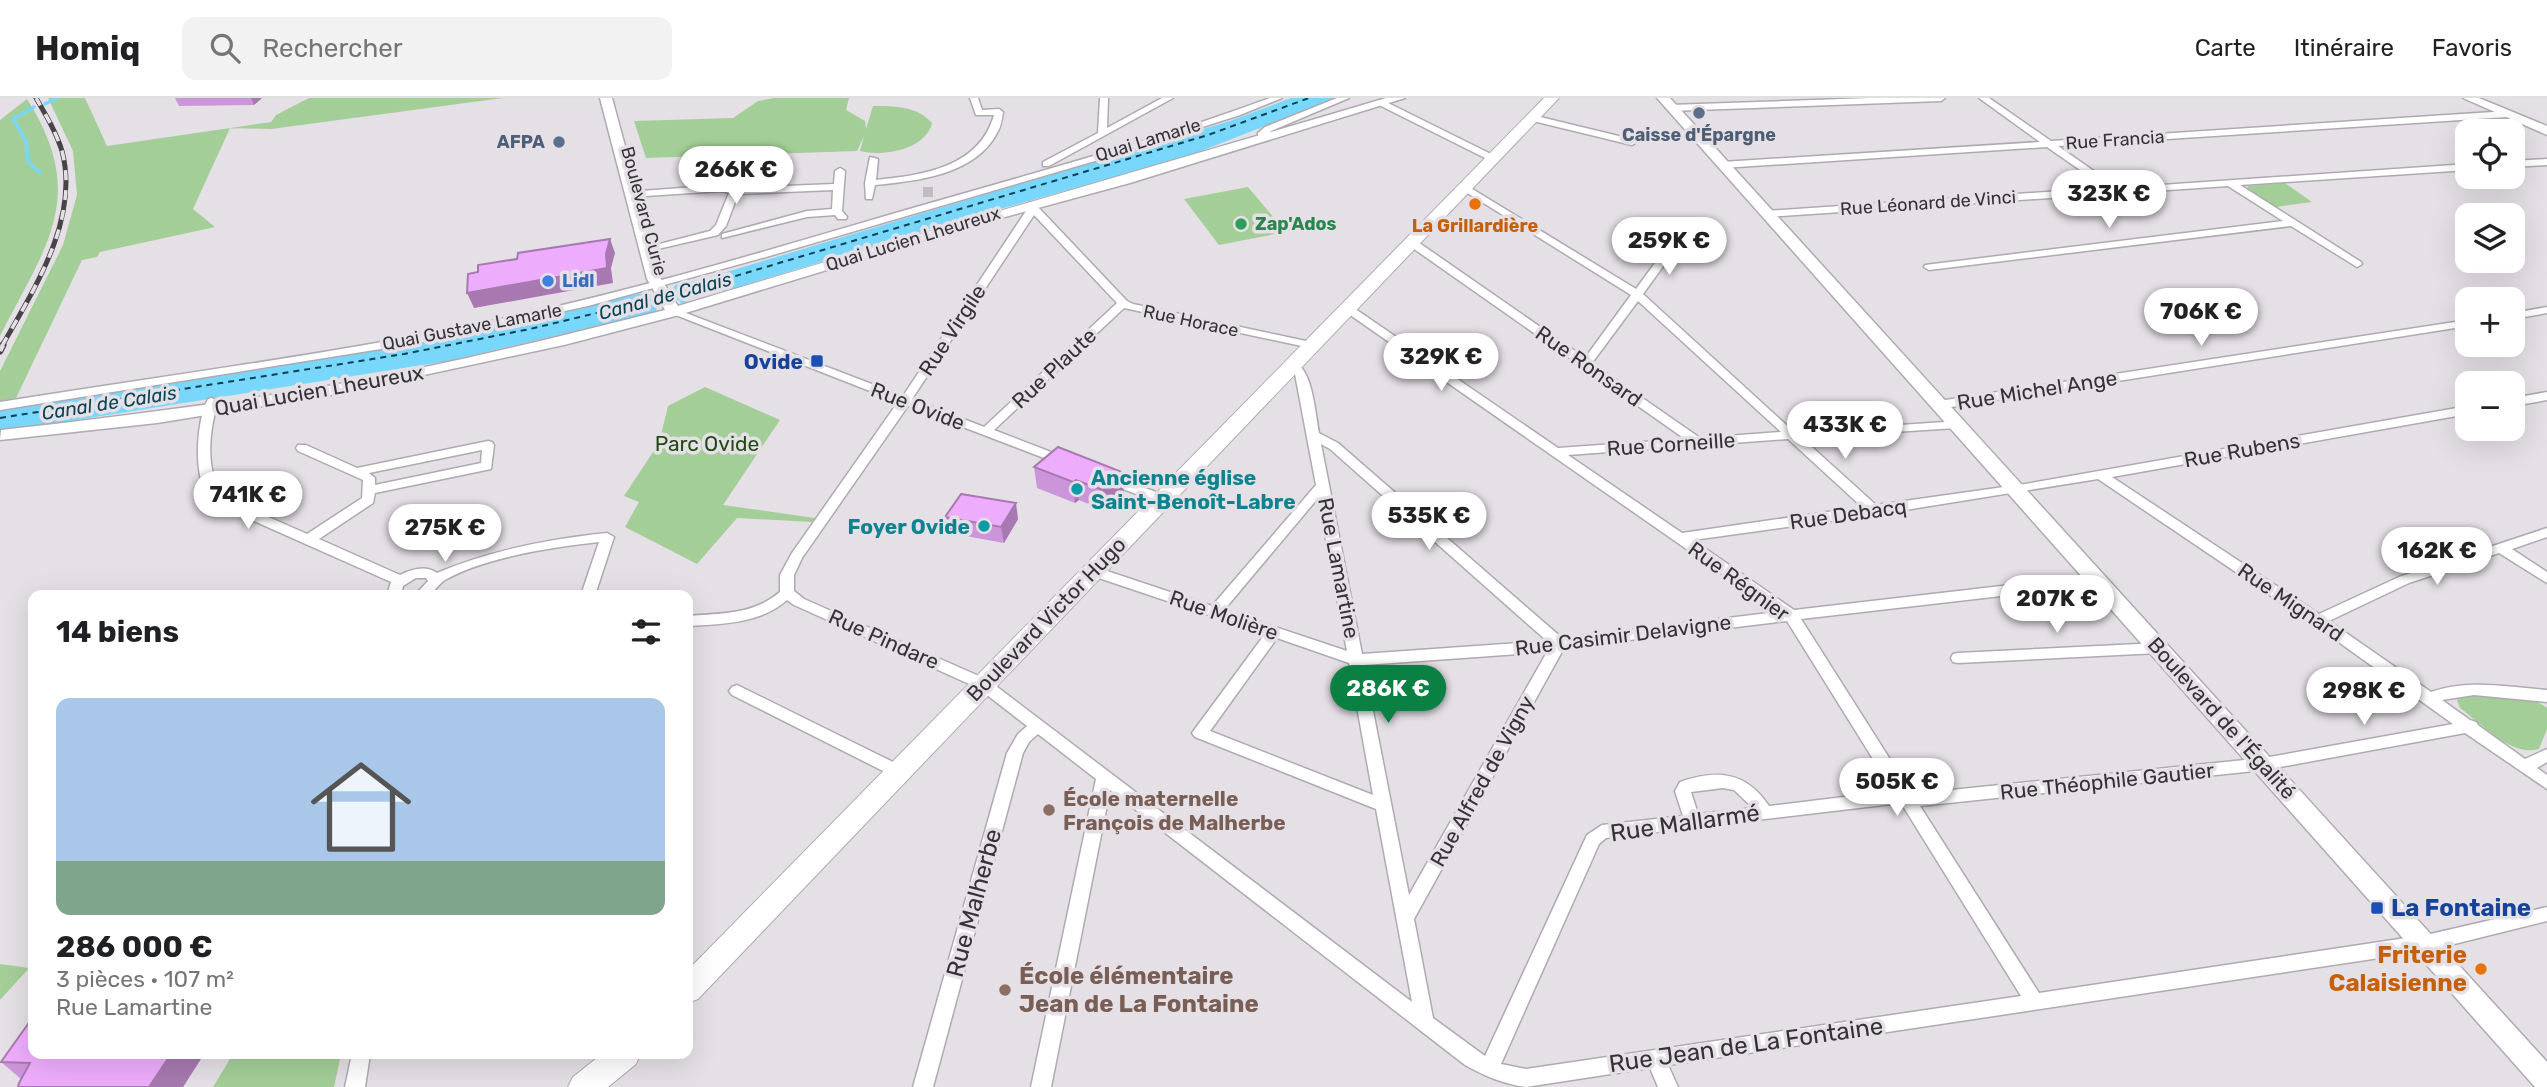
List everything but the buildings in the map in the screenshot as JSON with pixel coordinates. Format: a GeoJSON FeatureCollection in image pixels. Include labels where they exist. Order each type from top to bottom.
{"type":"FeatureCollection","features":[{"type":"Feature","properties":{"kind":"main road","name":"Boulevard Victor Hugo"},"geometry":{"type":"LineString","coordinates":[[693,985],[1552,98]]}},
{"type":"Feature","properties":{"kind":"main road"},"geometry":{"type":"LineString","coordinates":[[584,1087],[619,1059]]}},
{"type":"Feature","properties":{"kind":"street","name":"Boulevard Curie"},"geometry":{"type":"LineString","coordinates":[[606,98],[636,193]]}},
{"type":"Feature","properties":{"kind":"street","name":"Boulevard Curie"},"geometry":{"type":"LineString","coordinates":[[613,98],[661,286],[674,312]]}},
{"type":"Feature","properties":{"kind":"street"},"geometry":{"type":"LineString","coordinates":[[870,183],[929,174],[972,156],[994,133],[999,112],[979,113],[974,98]]}},
{"type":"Feature","properties":{"kind":"street"},"geometry":{"type":"LineString","coordinates":[[1102,134],[1104,98]]}},
{"type":"Feature","properties":{"kind":"street"},"geometry":{"type":"LineString","coordinates":[[1017,180],[1169,98]]}},
{"type":"Feature","properties":{"kind":"street","name":"Quai Lamarle"},"geometry":{"type":"LineString","coordinates":[[1017,180],[1227,117],[1278,98]]}},
{"type":"Feature","properties":{"kind":"street","name":"Quai Lucien Lheureux"},"geometry":{"type":"LineString","coordinates":[[0,435],[356,386],[674,312],[1263,139],[1263,133],[1268,129],[1345,98]]}},
{"type":"Feature","properties":{"kind":"street"},"geometry":{"type":"LineString","coordinates":[[1263,139],[1399,98]]}},
{"type":"Feature","properties":{"kind":"street"},"geometry":{"type":"LineString","coordinates":[[1664,101],[1941,98]]}},
{"type":"Feature","properties":{"kind":"street"},"geometry":{"type":"LineString","coordinates":[[1983,98],[2115,190]]}},
{"type":"Feature","properties":{"kind":"street"},"geometry":{"type":"LineString","coordinates":[[2469,98],[2547,131]]}},
{"type":"Feature","properties":{"kind":"street"},"geometry":{"type":"LineString","coordinates":[[2492,98],[2547,121]]}},
{"type":"Feature","properties":{"kind":"street","name":"Boulevard de l'Égalité"},"geometry":{"type":"LineString","coordinates":[[1664,101],[2426,943],[2547,1081]]}},
{"type":"Feature","properties":{"kind":"street"},"geometry":{"type":"LineString","coordinates":[[1382,103],[1492,158]]}},
{"type":"Feature","properties":{"kind":"street","name":"Rue Francia"},"geometry":{"type":"LineString","coordinates":[[1722,165],[2508,114]]}},
{"type":"Feature","properties":{"kind":"street"},"geometry":{"type":"LineString","coordinates":[[1532,118],[1632,142]]}},
{"type":"Feature","properties":{"kind":"street"},"geometry":{"type":"LineString","coordinates":[[869,197],[873,159]]}},
{"type":"Feature","properties":{"kind":"street"},"geometry":{"type":"LineString","coordinates":[[2525,163],[2547,162]]}},
{"type":"Feature","properties":{"kind":"street","name":"Rue Léonard de Vinci"},"geometry":{"type":"LineString","coordinates":[[1766,214],[2455,168]]}},
{"type":"Feature","properties":{"kind":"street"},"geometry":{"type":"LineString","coordinates":[[840,171],[837,212],[852,229]]}},
{"type":"Feature","properties":{"kind":"street"},"geometry":{"type":"LineString","coordinates":[[928,197],[929,174]]}},
{"type":"Feature","properties":{"kind":"street","name":"Quai Gustave Lamarle"},"geometry":{"type":"LineString","coordinates":[[0,405],[444,334],[555,311],[661,286],[852,229],[928,197],[1017,180]]}},
{"type":"Feature","properties":{"kind":"street"},"geometry":{"type":"LineString","coordinates":[[2230,183],[2357,264]]}},
{"type":"Feature","properties":{"kind":"street"},"geometry":{"type":"LineString","coordinates":[[636,193],[722,188],[734,191],[838,187]]}},
{"type":"Feature","properties":{"kind":"street"},"geometry":{"type":"LineString","coordinates":[[1464,187],[1637,294],[1874,511]]}},
{"type":"Feature","properties":{"kind":"street"},"geometry":{"type":"LineString","coordinates":[[651,248],[714,233],[721,226],[734,191]]}},
{"type":"Feature","properties":{"kind":"street","name":"Rue Horace"},"geometry":{"type":"LineString","coordinates":[[1031,206],[1123,303],[1139,311],[1311,345]]}},
{"type":"Feature","properties":{"kind":"street","name":"Rue Virgile"},"geometry":{"type":"LineString","coordinates":[[786,593],[786,576],[905,401],[1031,206]]}},
{"type":"Feature","properties":{"kind":"street"},"geometry":{"type":"LineString","coordinates":[[726,236],[807,214],[837,212]]}},
{"type":"Feature","properties":{"kind":"street"},"geometry":{"type":"LineString","coordinates":[[1929,267],[2293,223]]}},
{"type":"Feature","properties":{"kind":"street","name":"Rue Ronsard"},"geometry":{"type":"LineString","coordinates":[[1411,242],[1697,442]]}},
{"type":"Feature","properties":{"kind":"street"},"geometry":{"type":"LineString","coordinates":[[1586,364],[1675,243]]}},
{"type":"Feature","properties":{"kind":"street","name":"Rue Plaute"},"geometry":{"type":"LineString","coordinates":[[985,432],[1123,303]]}},
{"type":"Feature","properties":{"kind":"street","name":"Rue Régnier"},"geometry":{"type":"LineString","coordinates":[[1347,308],[1790,614],[2035,1002]]}},
{"type":"Feature","properties":{"kind":"street"},"geometry":{"type":"LineString","coordinates":[[2525,314],[2547,310]]}},
{"type":"Feature","properties":{"kind":"street","name":"Rue Ovide"},"geometry":{"type":"LineString","coordinates":[[674,312],[1162,499]]}},
{"type":"Feature","properties":{"kind":"street","name":"Rue Michel Ange"},"geometry":{"type":"LineString","coordinates":[[1939,405],[2455,325]]}},
{"type":"Feature","properties":{"kind":"street","name":"Rue Lamartine"},"geometry":{"type":"LineString","coordinates":[[1293,364],[1301,373],[1425,1023]]}},
{"type":"Feature","properties":{"kind":"street"},"geometry":{"type":"LineString","coordinates":[[2525,400],[2547,396]]}},
{"type":"Feature","properties":{"kind":"street"},"geometry":{"type":"LineString","coordinates":[[210,406],[206,443],[208,479],[212,491],[223,502],[400,580]]}},
{"type":"Feature","properties":{"kind":"street","name":"Rue Rubens"},"geometry":{"type":"LineString","coordinates":[[2015,490],[2455,412]]}},
{"type":"Feature","properties":{"kind":"street","name":"Rue Corneille"},"geometry":{"type":"LineString","coordinates":[[1554,452],[1956,424]]}},
{"type":"Feature","properties":{"kind":"street"},"geometry":{"type":"LineString","coordinates":[[1313,435],[1334,446],[1559,644]]}},
{"type":"Feature","properties":{"kind":"street"},"geometry":{"type":"LineString","coordinates":[[356,472],[488,445],[487,466],[368,490]]}},
{"type":"Feature","properties":{"kind":"street"},"geometry":{"type":"LineString","coordinates":[[302,448],[369,478],[368,500],[309,539]]}},
{"type":"Feature","properties":{"kind":"street","name":"Rue Mignard"},"geometry":{"type":"LineString","coordinates":[[2101,475],[2319,620],[2471,726],[2547,783]]}},
{"type":"Feature","properties":{"kind":"street"},"geometry":{"type":"LineString","coordinates":[[1215,612],[1322,486]]}},
{"type":"Feature","properties":{"kind":"street","name":"Rue Debacq"},"geometry":{"type":"LineString","coordinates":[[1680,538],[2015,490]]}},
{"type":"Feature","properties":{"kind":"street"},"geometry":{"type":"LineString","coordinates":[[2319,620],[2404,580],[2547,532]]}},
{"type":"Feature","properties":{"kind":"street"},"geometry":{"type":"LineString","coordinates":[[430,590],[435,579],[475,564],[575,540],[607,537],[590,590]]}},
{"type":"Feature","properties":{"kind":"street"},"geometry":{"type":"LineString","coordinates":[[2501,548],[2547,578]]}},
{"type":"Feature","properties":{"kind":"street","name":"Rue Molière"},"geometry":{"type":"LineString","coordinates":[[1092,571],[1357,660]]}},
{"type":"Feature","properties":{"kind":"street"},"geometry":{"type":"LineString","coordinates":[[394,590],[400,580],[423,573],[431,574],[435,579]]}},
{"type":"Feature","properties":{"kind":"street","name":"Rue Casimir Delavigne"},"geometry":{"type":"LineString","coordinates":[[1357,660],[1540,648],[1790,614],[2097,580]]}},
{"type":"Feature","properties":{"kind":"street"},"geometry":{"type":"LineString","coordinates":[[693,620],[756,614],[772,607],[786,593]]}},
{"type":"Feature","properties":{"kind":"street","name":"Rue Pindare"},"geometry":{"type":"LineString","coordinates":[[786,593],[799,602],[983,684]]}},
{"type":"Feature","properties":{"kind":"street"},"geometry":{"type":"LineString","coordinates":[[1274,632],[1200,733],[1385,806]]}},
{"type":"Feature","properties":{"kind":"street","name":"Rue Alfred de Vigny"},"geometry":{"type":"LineString","coordinates":[[1405,918],[1559,644]]}},
{"type":"Feature","properties":{"kind":"street"},"geometry":{"type":"LineString","coordinates":[[1958,658],[2159,648]]}},
{"type":"Feature","properties":{"kind":"street","name":"Rue Jean de La Fontaine"},"geometry":{"type":"LineString","coordinates":[[983,684],[1425,1023],[1489,1069],[1512,1077],[1525,1078],[2426,943],[2547,914]]}},
{"type":"Feature","properties":{"kind":"street"},"geometry":{"type":"LineString","coordinates":[[2431,698],[2465,689],[2547,696]]}},
{"type":"Feature","properties":{"kind":"street"},"geometry":{"type":"LineString","coordinates":[[737,691],[899,772]]}},
{"type":"Feature","properties":{"kind":"street","name":"Rue Malherbe"},"geometry":{"type":"LineString","coordinates":[[923,1087],[1016,753],[1023,738],[1037,726]]}},
{"type":"Feature","properties":{"kind":"street","name":"Rue Théophile Gautier"},"geometry":{"type":"LineString","coordinates":[[1907,799],[2264,764],[2471,726]]}},
{"type":"Feature","properties":{"kind":"street"},"geometry":{"type":"LineString","coordinates":[[2525,767],[2547,755]]}},
{"type":"Feature","properties":{"kind":"street"},"geometry":{"type":"LineString","coordinates":[[1041,1087],[1104,779]]}},
{"type":"Feature","properties":{"kind":"street"},"geometry":{"type":"LineString","coordinates":[[1692,820],[1683,791],[1686,786],[1721,782],[1738,782],[1752,792],[1765,812]]}},
{"type":"Feature","properties":{"kind":"street","name":"Rue Mallarmé"},"geometry":{"type":"LineString","coordinates":[[1489,1069],[1596,836],[1610,829],[1907,799]]}},
{"type":"Feature","properties":{"kind":"street"},"geometry":{"type":"LineString","coordinates":[[1656,1058],[1668,1087]]}},
{"type":"Feature","properties":{"kind":"street"},"geometry":{"type":"LineString","coordinates":[[355,1087],[359,1059]]}},
{"type":"Feature","properties":{"kind":"green space"},"geometry":{"type":"Polygon","coordinates":[[[48,98],[85,98],[107,146],[230,128],[193,209],[215,227],[100,252],[97,257],[82,260],[16,398],[0,401],[0,371],[63,245],[77,195],[73,151],[48,98]]]}},
{"type":"Feature","properties":{"kind":"green space"},"geometry":{"type":"Polygon","coordinates":[[[309,98],[503,98],[271,129],[230,128],[271,122],[276,115],[309,98]]]}},
{"type":"Feature","properties":{"kind":"green space"},"geometry":{"type":"Polygon","coordinates":[[[774,98],[849,98],[846,110],[865,121],[866,129],[873,106],[913,110],[932,123],[921,140],[891,152],[860,151],[864,136],[857,151],[646,158],[634,121],[733,118],[758,101],[774,98]]]}},
{"type":"Feature","properties":{"kind":"green space"},"geometry":{"type":"Polygon","coordinates":[[[27,99],[46,134],[55,165],[58,193],[54,220],[45,247],[0,336],[0,120],[27,99]]]}},
{"type":"Feature","properties":{"kind":"green space"},"geometry":{"type":"Polygon","coordinates":[[[2285,183],[2312,202],[2276,207],[2247,189],[2248,186],[2285,183]]]}},
{"type":"Feature","properties":{"kind":"green space","name":"Zap'Ados"},"geometry":{"type":"Polygon","coordinates":[[[1248,187],[1286,232],[1219,245],[1184,199],[1248,187]]]}},
{"type":"Feature","properties":{"kind":"green space","name":"Parc Ovide"},"geometry":{"type":"Polygon","coordinates":[[[705,387],[780,420],[723,505],[815,518],[812,522],[737,518],[697,564],[625,527],[639,502],[624,496],[659,443],[668,406],[705,387]]]}},
{"type":"Feature","properties":{"kind":"green space"},"geometry":{"type":"Polygon","coordinates":[[[2464,696],[2518,697],[2547,708],[2547,729],[2539,749],[2518,748],[2497,738],[2460,708],[2457,700],[2464,696]]]}},
{"type":"Feature","properties":{"kind":"green space"},"geometry":{"type":"Polygon","coordinates":[[[0,964],[28,968],[28,969],[0,1000],[0,964]]]}},
{"type":"Feature","properties":{"kind":"green space"},"geometry":{"type":"Polygon","coordinates":[[[230,1059],[340,1059],[334,1087],[213,1087],[230,1059]]]}},
{"type":"Feature","properties":{"kind":"water","name":"Canal de Calais"},"geometry":{"type":"Polygon","coordinates":[[[1291,98],[1337,98],[1183,158],[964,219],[725,291],[702,293],[682,305],[679,300],[657,306],[652,313],[448,361],[0,432],[0,409],[423,342],[643,293],[652,296],[672,291],[675,285],[703,279],[1230,121],[1291,98]]]}},
{"type":"Feature","properties":{"kind":"waterway"},"geometry":{"type":"LineString","coordinates":[[45,104],[57,98]]}},
{"type":"Feature","properties":{"kind":"waterway"},"geometry":{"type":"LineString","coordinates":[[34,107],[13,119],[26,141],[28,162],[40,173]]}},
{"type":"Feature","properties":{"kind":"ferry route"},"geometry":{"type":"LineString","coordinates":[[672,295],[1208,135],[1309,98]]}},
{"type":"Feature","properties":{"kind":"ferry route"},"geometry":{"type":"LineString","coordinates":[[0,418],[404,354],[530,329],[659,298]]}},
{"type":"Feature","properties":{"kind":"tunnel"},"geometry":{"type":"LineString","coordinates":[[928,187],[928,197]]}},
{"type":"Feature","properties":{"kind":"railway"},"geometry":{"type":"LineString","coordinates":[[2,346],[51,253],[65,202],[66,177],[62,151],[36,98]]}},
{"type":"Feature","properties":{"kind":"railway"},"geometry":{"type":"LineString","coordinates":[[0,351],[3,345]]}},
{"type":"Feature","properties":{"kind":"place","name":"Caisse d'Épargne"},"geometry":{"type":"Point","coordinates":[1699,113]}},
{"type":"Feature","properties":{"kind":"place","name":"AFPA"},"geometry":{"type":"Point","coordinates":[559,142]}},
{"type":"Feature","properties":{"kind":"place","name":"La Grillardière"},"geometry":{"type":"Point","coordinates":[1475,204]}},
{"type":"Feature","properties":{"kind":"place","name":"Zap'Ados"},"geometry":{"type":"Point","coordinates":[1241,224]}},
{"type":"Feature","properties":{"kind":"place","name":"Lidl"},"geometry":{"type":"Point","coordinates":[548,281]}},
{"type":"Feature","properties":{"kind":"place","name":"Ovide"},"geometry":{"type":"Point","coordinates":[817,361]}},
{"type":"Feature","properties":{"kind":"place","name":"Ancienne église Saint-Benoît-Labre"},"geometry":{"type":"Point","coordinates":[1077,489]}},
{"type":"Feature","properties":{"kind":"place","name":"Foyer Ovide"},"geometry":{"type":"Point","coordinates":[984,526]}},
{"type":"Feature","properties":{"kind":"place","name":"École maternelle François de Malherbe"},"geometry":{"type":"Point","coordinates":[1049,810]}},
{"type":"Feature","properties":{"kind":"place","name":"La Fontaine"},"geometry":{"type":"Point","coordinates":[2377,908]}},
{"type":"Feature","properties":{"kind":"place","name":"Friterie Calaisienne"},"geometry":{"type":"Point","coordinates":[2481,969]}},
{"type":"Feature","properties":{"kind":"place","name":"École élémentaire Jean de La Fontaine"},"geometry":{"type":"Point","coordinates":[1005,990]}}]}
